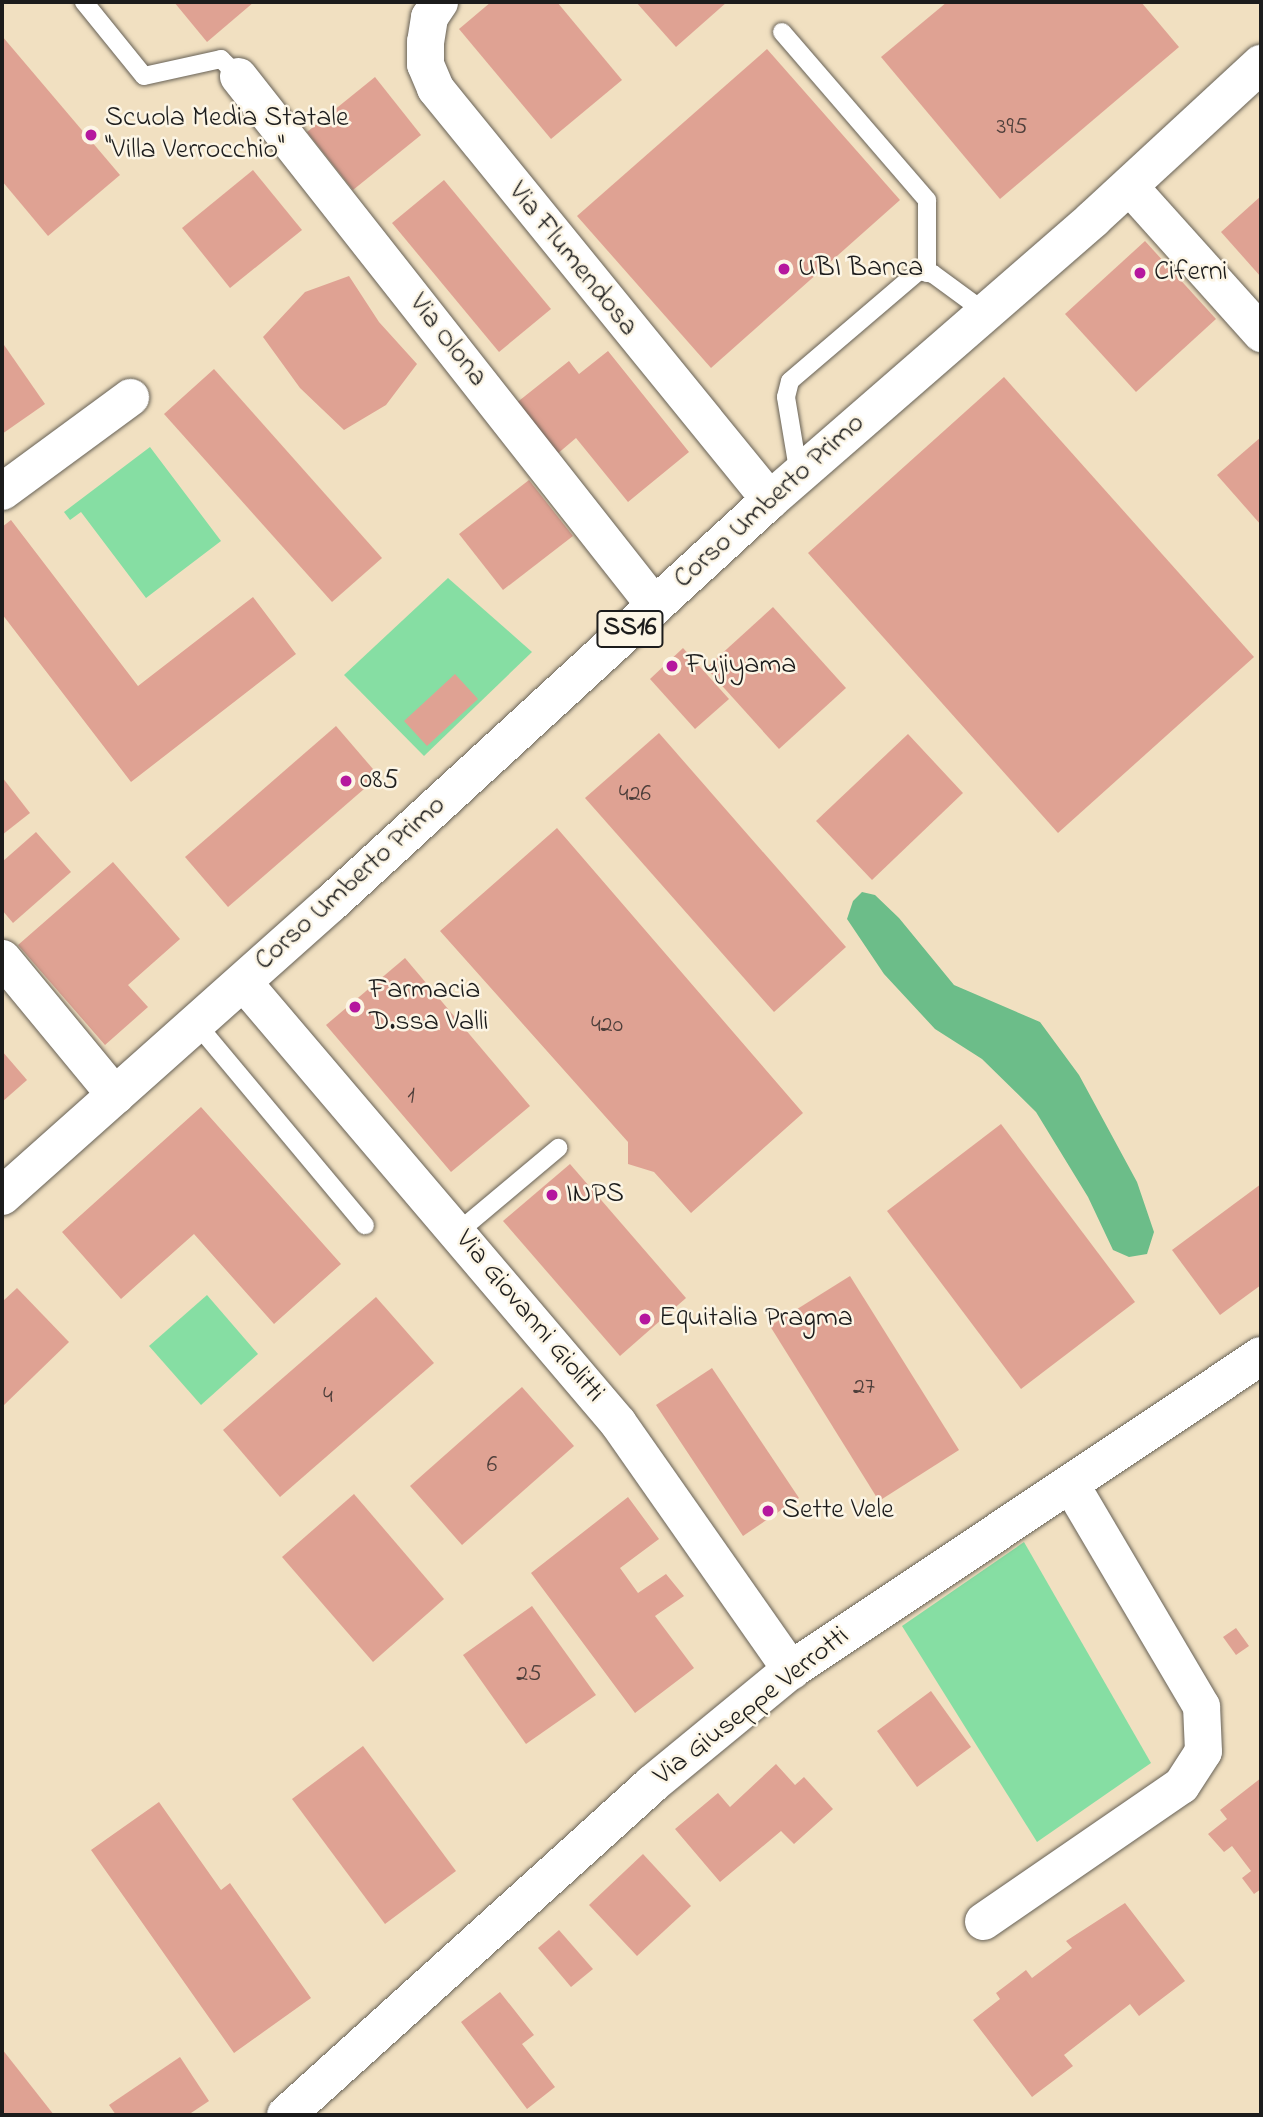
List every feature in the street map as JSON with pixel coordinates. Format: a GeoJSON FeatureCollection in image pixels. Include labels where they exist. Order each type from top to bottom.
{"type":"FeatureCollection","features":[{"type":"Feature","properties":{"kind":"main road","name":"Corso Umberto Primo"},"geometry":{"type":"LineString","coordinates":[[2,1196],[243,982],[770,500],[986,313],[1261,64]]}},
{"type":"Feature","properties":{"kind":"main road","name":"Via Giuseppe Verrotti"},"geometry":{"type":"LineString","coordinates":[[286,2115],[652,1784],[791,1670],[1261,1356]]}},
{"type":"Feature","properties":{"kind":"street","name":"Via Flumendosa"},"geometry":{"type":"LineString","coordinates":[[439,2],[429,17],[425,41],[425,64],[435,88],[770,500]]}},
{"type":"Feature","properties":{"kind":"street","name":"Via Olona"},"geometry":{"type":"LineString","coordinates":[[238,76],[655,606]]}},
{"type":"Feature","properties":{"kind":"street"},"geometry":{"type":"LineString","coordinates":[[1129,186],[1261,333]]}},
{"type":"Feature","properties":{"kind":"street"},"geometry":{"type":"LineString","coordinates":[[2,491],[130,397]]}},
{"type":"Feature","properties":{"kind":"street"},"geometry":{"type":"LineString","coordinates":[[2,958],[115,1095]]}},
{"type":"Feature","properties":{"kind":"street","name":"Via Giovanni Giolitti"},"geometry":{"type":"LineString","coordinates":[[243,982],[618,1423],[791,1670]]}},
{"type":"Feature","properties":{"kind":"street"},"geometry":{"type":"LineString","coordinates":[[983,1921],[1181,1785],[1203,1751],[1201,1706],[1070,1484]]}},
{"type":"Feature","properties":{"kind":"lane"},"geometry":{"type":"LineString","coordinates":[[84,2],[144,76],[221,59],[238,76]]}},
{"type":"Feature","properties":{"kind":"lane"},"geometry":{"type":"LineString","coordinates":[[782,32],[927,200],[927,273]]}},
{"type":"Feature","properties":{"kind":"lane"},"geometry":{"type":"LineString","coordinates":[[799,475],[786,397],[790,381],[919,271],[927,273],[986,313]]}},
{"type":"Feature","properties":{"kind":"lane"},"geometry":{"type":"LineString","coordinates":[[195,1022],[365,1225]]}},
{"type":"Feature","properties":{"kind":"lane"},"geometry":{"type":"LineString","coordinates":[[457,1232],[558,1148]]}},
{"type":"Feature","properties":{"kind":"green space"},"geometry":{"type":"Polygon","coordinates":[[[150,447],[221,541],[146,598],[81,512],[70,520],[64,512],[150,447]]]}},
{"type":"Feature","properties":{"kind":"green space"},"geometry":{"type":"Polygon","coordinates":[[[448,578],[532,652],[424,756],[344,675],[448,578]]]}},
{"type":"Feature","properties":{"kind":"green space"},"geometry":{"type":"Polygon","coordinates":[[[862,892],[875,895],[899,918],[954,985],[1040,1022],[1079,1075],[1137,1182],[1154,1232],[1147,1254],[1129,1257],[1113,1250],[1088,1197],[1036,1112],[982,1059],[935,1029],[884,974],[847,919],[853,901],[862,892]]]}},
{"type":"Feature","properties":{"kind":"green space"},"geometry":{"type":"Polygon","coordinates":[[[207,1295],[258,1354],[201,1405],[149,1346],[207,1295]]]}},
{"type":"Feature","properties":{"kind":"green space"},"geometry":{"type":"Polygon","coordinates":[[[1024,1542],[1151,1763],[1037,1842],[902,1626],[1024,1542]]]}},
{"type":"Feature","properties":{"kind":"building"},"geometry":{"type":"Polygon","coordinates":[[[174,2],[254,2],[207,42],[174,2]]]}},
{"type":"Feature","properties":{"kind":"building"},"geometry":{"type":"Polygon","coordinates":[[[491,2],[557,2],[622,80],[551,139],[459,29],[491,2]]]}},
{"type":"Feature","properties":{"kind":"building"},"geometry":{"type":"Polygon","coordinates":[[[636,2],[727,2],[676,47],[636,2]]]}},
{"type":"Feature","properties":{"kind":"building"},"geometry":{"type":"Polygon","coordinates":[[[947,2],[1141,2],[1179,47],[1000,199],[881,57],[947,2]]]}},
{"type":"Feature","properties":{"kind":"building"},"geometry":{"type":"Polygon","coordinates":[[[2,36],[120,175],[48,236],[2,181],[2,36]]]}},
{"type":"Feature","properties":{"kind":"building"},"geometry":{"type":"Polygon","coordinates":[[[767,49],[900,200],[711,368],[577,216],[767,49]]]}},
{"type":"Feature","properties":{"kind":"building"},"geometry":{"type":"Polygon","coordinates":[[[375,77],[421,135],[353,190],[307,132],[375,77]]]}},
{"type":"Feature","properties":{"kind":"building"},"geometry":{"type":"Polygon","coordinates":[[[253,170],[302,230],[230,288],[182,228],[253,170]]]}},
{"type":"Feature","properties":{"kind":"building"},"geometry":{"type":"Polygon","coordinates":[[[444,180],[551,309],[499,352],[392,223],[444,180]]]}},
{"type":"Feature","properties":{"kind":"building"},"geometry":{"type":"Polygon","coordinates":[[[1261,196],[1261,277],[1221,232],[1261,196]]]}},
{"type":"Feature","properties":{"kind":"building"},"geometry":{"type":"Polygon","coordinates":[[[1145,241],[1216,319],[1136,392],[1065,314],[1145,241]]]}},
{"type":"Feature","properties":{"kind":"building"},"geometry":{"type":"Polygon","coordinates":[[[349,276],[379,322],[417,364],[386,405],[344,430],[300,388],[263,337],[305,292],[349,276]]]}},
{"type":"Feature","properties":{"kind":"building"},"geometry":{"type":"Polygon","coordinates":[[[2,342],[45,404],[2,434],[2,342]]]}},
{"type":"Feature","properties":{"kind":"building"},"geometry":{"type":"Polygon","coordinates":[[[608,351],[689,452],[628,502],[576,438],[556,455],[515,404],[569,361],[579,374],[608,351]]]}},
{"type":"Feature","properties":{"kind":"building"},"geometry":{"type":"Polygon","coordinates":[[[214,369],[382,558],[332,602],[164,414],[214,369]]]}},
{"type":"Feature","properties":{"kind":"building"},"geometry":{"type":"Polygon","coordinates":[[[1004,377],[1254,657],[1058,833],[808,553],[1004,377]]]}},
{"type":"Feature","properties":{"kind":"building"},"geometry":{"type":"Polygon","coordinates":[[[1261,437],[1261,525],[1217,475],[1261,437]]]}},
{"type":"Feature","properties":{"kind":"building"},"geometry":{"type":"Polygon","coordinates":[[[529,480],[573,536],[503,590],[459,534],[529,480]]]}},
{"type":"Feature","properties":{"kind":"building"},"geometry":{"type":"Polygon","coordinates":[[[11,520],[138,686],[253,597],[296,654],[131,782],[2,614],[2,527],[11,520]]]}},
{"type":"Feature","properties":{"kind":"building"},"geometry":{"type":"Polygon","coordinates":[[[773,607],[846,688],[779,749],[706,668],[773,607]]]}},
{"type":"Feature","properties":{"kind":"building"},"geometry":{"type":"Polygon","coordinates":[[[683,648],[729,699],[695,729],[650,679],[683,648]]]}},
{"type":"Feature","properties":{"kind":"building"},"geometry":{"type":"Polygon","coordinates":[[[455,674],[478,699],[427,746],[404,721],[455,674]]]}},
{"type":"Feature","properties":{"kind":"building"},"geometry":{"type":"Polygon","coordinates":[[[336,726],[379,776],[228,907],[185,857],[336,726]]]}},
{"type":"Feature","properties":{"kind":"building"},"geometry":{"type":"Polygon","coordinates":[[[659,733],[846,947],[774,1012],[585,798],[659,733]]]}},
{"type":"Feature","properties":{"kind":"building"},"geometry":{"type":"Polygon","coordinates":[[[908,734],[963,793],[872,880],[816,821],[908,734]]]}},
{"type":"Feature","properties":{"kind":"building"},"geometry":{"type":"Polygon","coordinates":[[[2,777],[30,813],[2,835],[2,777]]]}},
{"type":"Feature","properties":{"kind":"building"},"geometry":{"type":"Polygon","coordinates":[[[557,828],[803,1113],[691,1213],[654,1172],[628,1164],[628,1142],[440,931],[557,828]]]}},
{"type":"Feature","properties":{"kind":"building"},"geometry":{"type":"Polygon","coordinates":[[[36,832],[71,872],[13,923],[2,910],[2,862],[36,832]]]}},
{"type":"Feature","properties":{"kind":"building"},"geometry":{"type":"Polygon","coordinates":[[[113,862],[180,939],[128,985],[148,1007],[105,1045],[18,945],[113,862]]]}},
{"type":"Feature","properties":{"kind":"building"},"geometry":{"type":"Polygon","coordinates":[[[405,958],[530,1106],[451,1172],[326,1025],[405,958]]]}},
{"type":"Feature","properties":{"kind":"building"},"geometry":{"type":"Polygon","coordinates":[[[2,1051],[27,1080],[2,1102],[2,1051]]]}},
{"type":"Feature","properties":{"kind":"building"},"geometry":{"type":"Polygon","coordinates":[[[201,1107],[341,1264],[274,1324],[194,1234],[121,1299],[62,1232],[201,1107]]]}},
{"type":"Feature","properties":{"kind":"building"},"geometry":{"type":"Polygon","coordinates":[[[1001,1124],[1135,1302],[1021,1389],[887,1211],[1001,1124]]]}},
{"type":"Feature","properties":{"kind":"building"},"geometry":{"type":"Polygon","coordinates":[[[570,1164],[686,1298],[620,1356],[503,1221],[570,1164]]]}},
{"type":"Feature","properties":{"kind":"building"},"geometry":{"type":"Polygon","coordinates":[[[1261,1184],[1261,1285],[1220,1315],[1172,1250],[1261,1184]]]}},
{"type":"Feature","properties":{"kind":"building"},"geometry":{"type":"Polygon","coordinates":[[[850,1276],[959,1450],[879,1501],[770,1326],[850,1276]]]}},
{"type":"Feature","properties":{"kind":"building"},"geometry":{"type":"Polygon","coordinates":[[[17,1288],[69,1342],[2,1407],[2,1302],[17,1288]]]}},
{"type":"Feature","properties":{"kind":"building"},"geometry":{"type":"Polygon","coordinates":[[[376,1297],[434,1363],[280,1497],[223,1430],[376,1297]]]}},
{"type":"Feature","properties":{"kind":"building"},"geometry":{"type":"Polygon","coordinates":[[[712,1368],[799,1498],[743,1536],[656,1405],[712,1368]]]}},
{"type":"Feature","properties":{"kind":"building"},"geometry":{"type":"Polygon","coordinates":[[[522,1387],[574,1446],[462,1545],[410,1486],[522,1387]]]}},
{"type":"Feature","properties":{"kind":"building"},"geometry":{"type":"Polygon","coordinates":[[[354,1494],[444,1599],[373,1662],[282,1557],[354,1494]]]}},
{"type":"Feature","properties":{"kind":"building"},"geometry":{"type":"Polygon","coordinates":[[[628,1497],[659,1539],[620,1568],[638,1593],[666,1574],[684,1596],[655,1616],[694,1668],[635,1713],[531,1573],[628,1497]]]}},
{"type":"Feature","properties":{"kind":"building"},"geometry":{"type":"Polygon","coordinates":[[[532,1606],[596,1695],[526,1744],[463,1655],[532,1606]]]}},
{"type":"Feature","properties":{"kind":"building"},"geometry":{"type":"Polygon","coordinates":[[[1236,1628],[1249,1646],[1236,1655],[1223,1637],[1236,1628]]]}},
{"type":"Feature","properties":{"kind":"building"},"geometry":{"type":"Polygon","coordinates":[[[931,1691],[971,1747],[917,1787],[877,1731],[931,1691]]]}},
{"type":"Feature","properties":{"kind":"building"},"geometry":{"type":"Polygon","coordinates":[[[363,1746],[456,1871],[385,1924],[292,1799],[363,1746]]]}},
{"type":"Feature","properties":{"kind":"building"},"geometry":{"type":"Polygon","coordinates":[[[776,1764],[795,1785],[804,1777],[833,1809],[794,1844],[781,1831],[720,1882],[675,1829],[718,1793],[730,1807],[776,1764]]]}},
{"type":"Feature","properties":{"kind":"building"},"geometry":{"type":"Polygon","coordinates":[[[1261,1778],[1261,1889],[1254,1894],[1242,1878],[1251,1871],[1232,1846],[1224,1852],[1208,1834],[1227,1819],[1220,1810],[1261,1778]]]}},
{"type":"Feature","properties":{"kind":"building"},"geometry":{"type":"Polygon","coordinates":[[[159,1802],[221,1890],[230,1883],[311,1998],[234,2053],[91,1850],[159,1802]]]}},
{"type":"Feature","properties":{"kind":"building"},"geometry":{"type":"Polygon","coordinates":[[[643,1854],[691,1906],[637,1956],[589,1905],[643,1854]]]}},
{"type":"Feature","properties":{"kind":"building"},"geometry":{"type":"Polygon","coordinates":[[[1125,1903],[1185,1981],[1139,2016],[1130,2004],[1064,2055],[1073,2066],[1032,2097],[973,2020],[1000,1999],[996,1993],[1026,1970],[1032,1978],[1072,1948],[1066,1941],[1125,1903]]]}},
{"type":"Feature","properties":{"kind":"building"},"geometry":{"type":"Polygon","coordinates":[[[559,1930],[593,1969],[571,1987],[538,1948],[559,1930]]]}},
{"type":"Feature","properties":{"kind":"building"},"geometry":{"type":"Polygon","coordinates":[[[500,1992],[534,2035],[522,2044],[555,2087],[527,2109],[461,2022],[500,1992]]]}},
{"type":"Feature","properties":{"kind":"building"},"geometry":{"type":"Polygon","coordinates":[[[2,2049],[54,2115],[2,2115],[2,2049]]]}},
{"type":"Feature","properties":{"kind":"building"},"geometry":{"type":"Polygon","coordinates":[[[180,2057],[209,2101],[188,2115],[116,2115],[109,2105],[180,2057]]]}},
{"type":"Feature","properties":{"kind":"place","name":"Scuola Media Statale \"Villa Verrocchio\""},"geometry":{"type":"Point","coordinates":[91,135]}},
{"type":"Feature","properties":{"kind":"place","name":"UBI Banca"},"geometry":{"type":"Point","coordinates":[784,269]}},
{"type":"Feature","properties":{"kind":"place","name":"Ciferni"},"geometry":{"type":"Point","coordinates":[1140,273]}},
{"type":"Feature","properties":{"kind":"place","name":"Fujiyama"},"geometry":{"type":"Point","coordinates":[672,666]}},
{"type":"Feature","properties":{"kind":"place","name":"085"},"geometry":{"type":"Point","coordinates":[346,781]}},
{"type":"Feature","properties":{"kind":"place","name":"Farmacia D.ssa Valli"},"geometry":{"type":"Point","coordinates":[355,1007]}},
{"type":"Feature","properties":{"kind":"place","name":"INPS"},"geometry":{"type":"Point","coordinates":[552,1195]}},
{"type":"Feature","properties":{"kind":"place","name":"Equitalia Pragma"},"geometry":{"type":"Point","coordinates":[645,1319]}},
{"type":"Feature","properties":{"kind":"place","name":"Sette Vele"},"geometry":{"type":"Point","coordinates":[768,1511]}}]}
